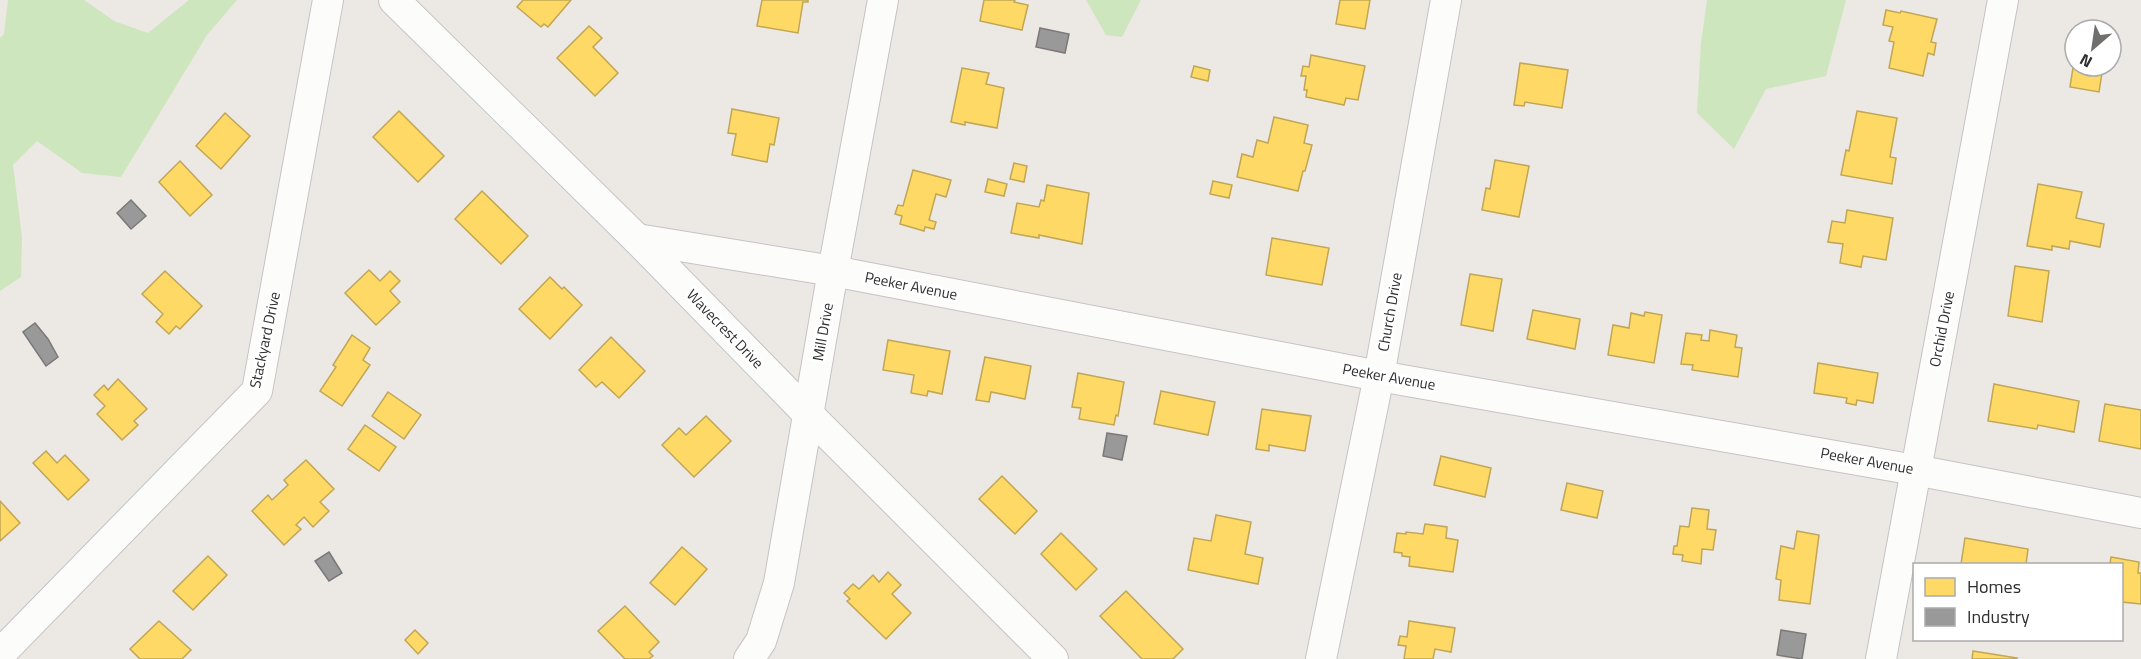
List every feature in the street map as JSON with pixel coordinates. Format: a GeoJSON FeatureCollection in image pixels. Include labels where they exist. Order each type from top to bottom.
{"type":"FeatureCollection","features":[{"type":"Feature","properties":{"kind":"street","name":"Stackyard Drive"},"geometry":{"type":"LineString","coordinates":[[0,654],[257,391],[328,0]]}},
{"type":"Feature","properties":{"kind":"street","name":"Wavecrest Drive"},"geometry":{"type":"LineString","coordinates":[[394,0],[637,239],[1053,659]]}},
{"type":"Feature","properties":{"kind":"street","name":"Mill Drive"},"geometry":{"type":"LineString","coordinates":[[749,659],[761,641],[779,583],[883,0]]}},
{"type":"Feature","properties":{"kind":"street","name":"Church Drive"},"geometry":{"type":"LineString","coordinates":[[1321,659],[1378,375],[1446,0]]}},
{"type":"Feature","properties":{"kind":"street","name":"Orchid Drive"},"geometry":{"type":"LineString","coordinates":[[1881,659],[2003,0]]}},
{"type":"Feature","properties":{"kind":"street","name":"Peeker Avenue"},"geometry":{"type":"LineString","coordinates":[[637,239],[833,271],[1378,375],[1916,470],[2141,513]]}},
{"type":"Feature","properties":{"kind":"green space"},"geometry":{"type":"Polygon","coordinates":[[[8,0],[84,0],[114,21],[148,33],[189,0],[237,0],[207,35],[121,177],[82,173],[37,141],[13,165],[22,237],[21,277],[0,291],[0,38],[4,34],[8,0]]]}},
{"type":"Feature","properties":{"kind":"green space"},"geometry":{"type":"Polygon","coordinates":[[[1086,0],[1141,0],[1122,37],[1106,35],[1086,0]]]}},
{"type":"Feature","properties":{"kind":"green space"},"geometry":{"type":"Polygon","coordinates":[[[1707,0],[1846,0],[1826,76],[1766,89],[1734,149],[1697,113],[1701,43],[1707,0]]]}},
{"type":"Feature","properties":{"kind":"building: Homes"},"geometry":{"type":"Polygon","coordinates":[[[523,0],[571,0],[548,27],[544,24],[541,27],[517,7],[523,0]]]}},
{"type":"Feature","properties":{"kind":"building: Homes"},"geometry":{"type":"Polygon","coordinates":[[[762,0],[808,0],[808,2],[803,2],[798,33],[757,26],[762,0]]]}},
{"type":"Feature","properties":{"kind":"building: Homes"},"geometry":{"type":"Polygon","coordinates":[[[984,0],[1015,0],[1014,2],[1028,5],[1022,30],[980,21],[984,0]]]}},
{"type":"Feature","properties":{"kind":"building: Homes"},"geometry":{"type":"Polygon","coordinates":[[[1340,0],[1370,0],[1365,29],[1336,24],[1340,0]]]}},
{"type":"Feature","properties":{"kind":"building: Homes"},"geometry":{"type":"Polygon","coordinates":[[[1886,10],[1937,19],[1931,42],[1936,43],[1934,55],[1928,53],[1923,76],[1889,68],[1894,42],[1889,41],[1893,27],[1883,25],[1886,10]]]}},
{"type":"Feature","properties":{"kind":"building: Homes"},"geometry":{"type":"Polygon","coordinates":[[[589,26],[602,38],[593,47],[618,73],[595,96],[557,58],[589,26]]]}},
{"type":"Feature","properties":{"kind":"building: Homes"},"geometry":{"type":"Polygon","coordinates":[[[1311,55],[1365,66],[1358,100],[1346,98],[1344,105],[1306,97],[1307,90],[1304,90],[1306,76],[1301,76],[1303,66],[1309,67],[1311,55]]]}},
{"type":"Feature","properties":{"kind":"building: Homes"},"geometry":{"type":"Polygon","coordinates":[[[1520,63],[1568,70],[1562,108],[1525,102],[1524,106],[1514,105],[1520,63]]]}},
{"type":"Feature","properties":{"kind":"building: Homes"},"geometry":{"type":"Polygon","coordinates":[[[1194,66],[1210,70],[1208,81],[1191,77],[1194,66]]]}},
{"type":"Feature","properties":{"kind":"building: Homes"},"geometry":{"type":"Polygon","coordinates":[[[962,68],[989,73],[986,84],[1004,88],[997,128],[965,122],[965,125],[951,122],[962,68]]]}},
{"type":"Feature","properties":{"kind":"building: Homes"},"geometry":{"type":"Polygon","coordinates":[[[2071,78],[2101,78],[2099,92],[2070,87],[2071,78]]]}},
{"type":"Feature","properties":{"kind":"building: Homes"},"geometry":{"type":"Polygon","coordinates":[[[732,109],[779,118],[774,145],[770,144],[767,162],[732,155],[736,134],[728,133],[732,109]]]}},
{"type":"Feature","properties":{"kind":"building: Homes"},"geometry":{"type":"Polygon","coordinates":[[[399,111],[444,156],[418,182],[373,137],[399,111]]]}},
{"type":"Feature","properties":{"kind":"building: Homes"},"geometry":{"type":"Polygon","coordinates":[[[1857,111],[1897,118],[1890,157],[1896,158],[1892,184],[1841,175],[1846,150],[1849,151],[1857,111]]]}},
{"type":"Feature","properties":{"kind":"building: Homes"},"geometry":{"type":"Polygon","coordinates":[[[225,113],[250,136],[221,169],[196,146],[225,113]]]}},
{"type":"Feature","properties":{"kind":"building: Homes"},"geometry":{"type":"Polygon","coordinates":[[[1274,117],[1308,125],[1304,143],[1312,145],[1298,191],[1237,177],[1242,154],[1253,157],[1257,140],[1268,143],[1274,117]]]}},
{"type":"Feature","properties":{"kind":"building: Homes"},"geometry":{"type":"Polygon","coordinates":[[[1495,160],[1529,166],[1519,217],[1482,210],[1486,188],[1490,189],[1495,160]]]}},
{"type":"Feature","properties":{"kind":"building: Homes"},"geometry":{"type":"Polygon","coordinates":[[[180,161],[212,195],[190,216],[159,182],[180,161]]]}},
{"type":"Feature","properties":{"kind":"building: Homes"},"geometry":{"type":"Polygon","coordinates":[[[1014,163],[1027,166],[1024,182],[1010,179],[1014,163]]]}},
{"type":"Feature","properties":{"kind":"building: Homes"},"geometry":{"type":"Polygon","coordinates":[[[913,170],[951,180],[946,197],[936,194],[929,220],[936,222],[934,229],[925,227],[924,231],[900,224],[902,216],[895,214],[898,205],[903,206],[913,170]]]}},
{"type":"Feature","properties":{"kind":"building: Homes"},"geometry":{"type":"Polygon","coordinates":[[[988,179],[1007,184],[1004,196],[985,192],[988,179]]]}},
{"type":"Feature","properties":{"kind":"building: Homes"},"geometry":{"type":"Polygon","coordinates":[[[1213,181],[1232,185],[1229,198],[1210,194],[1213,181]]]}},
{"type":"Feature","properties":{"kind":"building: Homes"},"geometry":{"type":"Polygon","coordinates":[[[2038,184],[2082,192],[2076,218],[2104,224],[2100,247],[2070,241],[2069,249],[2052,246],[2052,250],[2027,246],[2038,184]]]}},
{"type":"Feature","properties":{"kind":"building: Homes"},"geometry":{"type":"Polygon","coordinates":[[[1047,185],[1089,193],[1082,244],[1039,235],[1039,238],[1011,233],[1017,203],[1039,207],[1041,200],[1044,201],[1047,185]]]}},
{"type":"Feature","properties":{"kind":"building: Homes"},"geometry":{"type":"Polygon","coordinates":[[[482,191],[528,236],[501,264],[455,219],[482,191]]]}},
{"type":"Feature","properties":{"kind":"building: Homes"},"geometry":{"type":"Polygon","coordinates":[[[1847,210],[1893,218],[1886,260],[1863,256],[1861,267],[1840,263],[1843,244],[1828,242],[1832,221],[1845,223],[1847,210]]]}},
{"type":"Feature","properties":{"kind":"building: Homes"},"geometry":{"type":"Polygon","coordinates":[[[1272,238],[1329,248],[1322,285],[1266,275],[1272,238]]]}},
{"type":"Feature","properties":{"kind":"building: Homes"},"geometry":{"type":"Polygon","coordinates":[[[2015,266],[2049,271],[2042,322],[2008,316],[2015,266]]]}},
{"type":"Feature","properties":{"kind":"building: Homes"},"geometry":{"type":"Polygon","coordinates":[[[369,270],[380,281],[390,271],[400,281],[390,291],[400,302],[376,325],[345,293],[369,270]]]}},
{"type":"Feature","properties":{"kind":"building: Homes"},"geometry":{"type":"Polygon","coordinates":[[[165,271],[202,306],[180,329],[176,326],[169,334],[156,322],[163,314],[142,294],[165,271]]]}},
{"type":"Feature","properties":{"kind":"building: Homes"},"geometry":{"type":"Polygon","coordinates":[[[1470,274],[1502,279],[1493,331],[1461,325],[1470,274]]]}},
{"type":"Feature","properties":{"kind":"building: Homes"},"geometry":{"type":"Polygon","coordinates":[[[550,277],[582,305],[550,339],[519,309],[550,277]]]}},
{"type":"Feature","properties":{"kind":"building: Homes"},"geometry":{"type":"Polygon","coordinates":[[[1533,310],[1580,319],[1575,349],[1527,339],[1533,310]]]}},
{"type":"Feature","properties":{"kind":"building: Homes"},"geometry":{"type":"Polygon","coordinates":[[[1645,312],[1662,315],[1654,363],[1608,355],[1613,325],[1629,328],[1631,313],[1644,316],[1645,312]]]}},
{"type":"Feature","properties":{"kind":"building: Homes"},"geometry":{"type":"Polygon","coordinates":[[[1710,330],[1737,335],[1735,347],[1742,348],[1738,377],[1692,370],[1693,365],[1681,364],[1686,333],[1702,335],[1701,340],[1709,341],[1710,330]]]}},
{"type":"Feature","properties":{"kind":"building: Homes"},"geometry":{"type":"Polygon","coordinates":[[[352,335],[370,348],[363,360],[370,365],[342,406],[320,391],[336,367],[333,365],[352,335]]]}},
{"type":"Feature","properties":{"kind":"building: Homes"},"geometry":{"type":"Polygon","coordinates":[[[611,337],[645,371],[619,398],[602,382],[596,387],[579,370],[611,337]]]}},
{"type":"Feature","properties":{"kind":"building: Homes"},"geometry":{"type":"Polygon","coordinates":[[[888,340],[950,351],[942,394],[928,391],[927,396],[911,393],[914,375],[883,370],[888,340]]]}},
{"type":"Feature","properties":{"kind":"building: Homes"},"geometry":{"type":"Polygon","coordinates":[[[985,357],[1031,366],[1025,399],[991,392],[989,402],[976,400],[985,357]]]}},
{"type":"Feature","properties":{"kind":"building: Homes"},"geometry":{"type":"Polygon","coordinates":[[[1818,363],[1878,373],[1873,403],[1857,400],[1856,405],[1846,403],[1847,398],[1814,393],[1818,363]]]}},
{"type":"Feature","properties":{"kind":"building: Homes"},"geometry":{"type":"Polygon","coordinates":[[[1078,373],[1124,382],[1118,416],[1116,415],[1114,425],[1079,419],[1081,408],[1072,407],[1078,373]]]}},
{"type":"Feature","properties":{"kind":"building: Homes"},"geometry":{"type":"Polygon","coordinates":[[[118,379],[147,409],[134,421],[138,425],[122,440],[97,414],[105,406],[94,395],[104,385],[108,390],[118,379]]]}},
{"type":"Feature","properties":{"kind":"building: Homes"},"geometry":{"type":"Polygon","coordinates":[[[1994,384],[2079,401],[2074,432],[2038,425],[2037,429],[1988,421],[1994,384]]]}},
{"type":"Feature","properties":{"kind":"building: Homes"},"geometry":{"type":"Polygon","coordinates":[[[1161,391],[1215,402],[1208,435],[1154,424],[1161,391]]]}},
{"type":"Feature","properties":{"kind":"building: Homes"},"geometry":{"type":"Polygon","coordinates":[[[388,392],[421,415],[404,439],[372,416],[388,392]]]}},
{"type":"Feature","properties":{"kind":"building: Homes"},"geometry":{"type":"Polygon","coordinates":[[[2105,404],[2141,410],[2141,449],[2099,441],[2105,404]]]}},
{"type":"Feature","properties":{"kind":"building: Homes"},"geometry":{"type":"Polygon","coordinates":[[[1262,409],[1311,416],[1305,451],[1269,445],[1269,451],[1256,449],[1262,409]]]}},
{"type":"Feature","properties":{"kind":"building: Homes"},"geometry":{"type":"Polygon","coordinates":[[[706,416],[731,441],[694,477],[662,445],[679,428],[686,435],[706,416]]]}},
{"type":"Feature","properties":{"kind":"building: Homes"},"geometry":{"type":"Polygon","coordinates":[[[365,425],[396,447],[379,471],[348,449],[365,425]]]}},
{"type":"Feature","properties":{"kind":"building: Homes"},"geometry":{"type":"Polygon","coordinates":[[[46,451],[57,463],[65,455],[89,480],[68,500],[33,463],[46,451]]]}},
{"type":"Feature","properties":{"kind":"building: Homes"},"geometry":{"type":"Polygon","coordinates":[[[1441,456],[1491,468],[1485,497],[1434,485],[1441,456]]]}},
{"type":"Feature","properties":{"kind":"building: Homes"},"geometry":{"type":"Polygon","coordinates":[[[306,460],[334,489],[320,502],[329,511],[313,527],[304,517],[296,525],[301,529],[284,545],[252,511],[268,495],[272,500],[288,485],[284,480],[306,460]]]}},
{"type":"Feature","properties":{"kind":"building: Homes"},"geometry":{"type":"Polygon","coordinates":[[[1002,476],[1037,511],[1015,534],[979,499],[1002,476]]]}},
{"type":"Feature","properties":{"kind":"building: Homes"},"geometry":{"type":"Polygon","coordinates":[[[1567,483],[1603,491],[1597,518],[1561,510],[1567,483]]]}},
{"type":"Feature","properties":{"kind":"building: Homes"},"geometry":{"type":"Polygon","coordinates":[[[0,501],[20,523],[0,541],[0,501]]]}},
{"type":"Feature","properties":{"kind":"building: Homes"},"geometry":{"type":"Polygon","coordinates":[[[1692,508],[1709,510],[1707,529],[1716,530],[1713,550],[1702,549],[1701,564],[1682,561],[1683,555],[1673,554],[1674,546],[1677,546],[1680,526],[1689,527],[1692,508]]]}},
{"type":"Feature","properties":{"kind":"building: Homes"},"geometry":{"type":"Polygon","coordinates":[[[1216,515],[1251,522],[1245,554],[1263,558],[1258,584],[1188,570],[1194,538],[1211,541],[1216,515]]]}},
{"type":"Feature","properties":{"kind":"building: Homes"},"geometry":{"type":"Polygon","coordinates":[[[1425,524],[1447,527],[1446,538],[1458,540],[1453,572],[1409,566],[1410,557],[1394,552],[1397,533],[1423,534],[1425,524]]]}},
{"type":"Feature","properties":{"kind":"building: Homes"},"geometry":{"type":"Polygon","coordinates":[[[1797,531],[1819,535],[1810,604],[1779,600],[1781,580],[1776,579],[1781,546],[1794,549],[1797,531]]]}},
{"type":"Feature","properties":{"kind":"building: Homes"},"geometry":{"type":"Polygon","coordinates":[[[1061,533],[1097,569],[1076,590],[1041,554],[1061,533]]]}},
{"type":"Feature","properties":{"kind":"building: Homes"},"geometry":{"type":"Polygon","coordinates":[[[1965,538],[2028,549],[2026,563],[1961,563],[1965,538]]]}},
{"type":"Feature","properties":{"kind":"building: Homes"},"geometry":{"type":"Polygon","coordinates":[[[682,547],[707,569],[675,605],[650,583],[682,547]]]}},
{"type":"Feature","properties":{"kind":"building: Homes"},"geometry":{"type":"Polygon","coordinates":[[[208,556],[227,575],[193,610],[173,591],[208,556]]]}},
{"type":"Feature","properties":{"kind":"building: Homes"},"geometry":{"type":"Polygon","coordinates":[[[2111,557],[2139,562],[2141,604],[2123,602],[2123,563],[2110,563],[2111,557]]]}},
{"type":"Feature","properties":{"kind":"building: Homes"},"geometry":{"type":"Polygon","coordinates":[[[888,572],[901,585],[892,594],[911,613],[886,639],[847,601],[850,599],[844,593],[853,584],[859,589],[873,575],[879,582],[888,572]]]}},
{"type":"Feature","properties":{"kind":"building: Homes"},"geometry":{"type":"Polygon","coordinates":[[[1126,591],[1183,649],[1173,659],[1142,659],[1100,616],[1126,591]]]}},
{"type":"Feature","properties":{"kind":"building: Homes"},"geometry":{"type":"Polygon","coordinates":[[[625,606],[659,642],[649,652],[653,656],[649,659],[625,659],[598,631],[625,606]]]}},
{"type":"Feature","properties":{"kind":"building: Homes"},"geometry":{"type":"Polygon","coordinates":[[[159,621],[191,650],[182,659],[140,659],[130,649],[159,621]]]}},
{"type":"Feature","properties":{"kind":"building: Homes"},"geometry":{"type":"Polygon","coordinates":[[[1409,621],[1455,628],[1451,652],[1435,649],[1433,659],[1404,659],[1406,646],[1398,645],[1400,636],[1407,637],[1409,621]]]}},
{"type":"Feature","properties":{"kind":"building: Homes"},"geometry":{"type":"Polygon","coordinates":[[[415,630],[428,643],[418,654],[405,640],[415,630]]]}},
{"type":"Feature","properties":{"kind":"building: Homes"},"geometry":{"type":"Polygon","coordinates":[[[1973,651],[2017,658],[1972,659],[1973,651]]]}},
{"type":"Feature","properties":{"kind":"building: Industry"},"geometry":{"type":"Polygon","coordinates":[[[1040,28],[1069,34],[1065,53],[1036,47],[1040,28]]]}},
{"type":"Feature","properties":{"kind":"building: Industry"},"geometry":{"type":"Polygon","coordinates":[[[131,200],[146,216],[131,229],[117,213],[131,200]]]}},
{"type":"Feature","properties":{"kind":"building: Industry"},"geometry":{"type":"Polygon","coordinates":[[[35,323],[48,339],[58,357],[46,366],[23,332],[35,323]]]}},
{"type":"Feature","properties":{"kind":"building: Industry"},"geometry":{"type":"Polygon","coordinates":[[[1107,433],[1127,436],[1122,460],[1103,456],[1107,433]]]}},
{"type":"Feature","properties":{"kind":"building: Industry"},"geometry":{"type":"Polygon","coordinates":[[[329,552],[342,573],[329,581],[315,561],[329,552]]]}},
{"type":"Feature","properties":{"kind":"building: Industry"},"geometry":{"type":"Polygon","coordinates":[[[1781,630],[1806,634],[1802,659],[1777,655],[1781,630]]]}}]}
